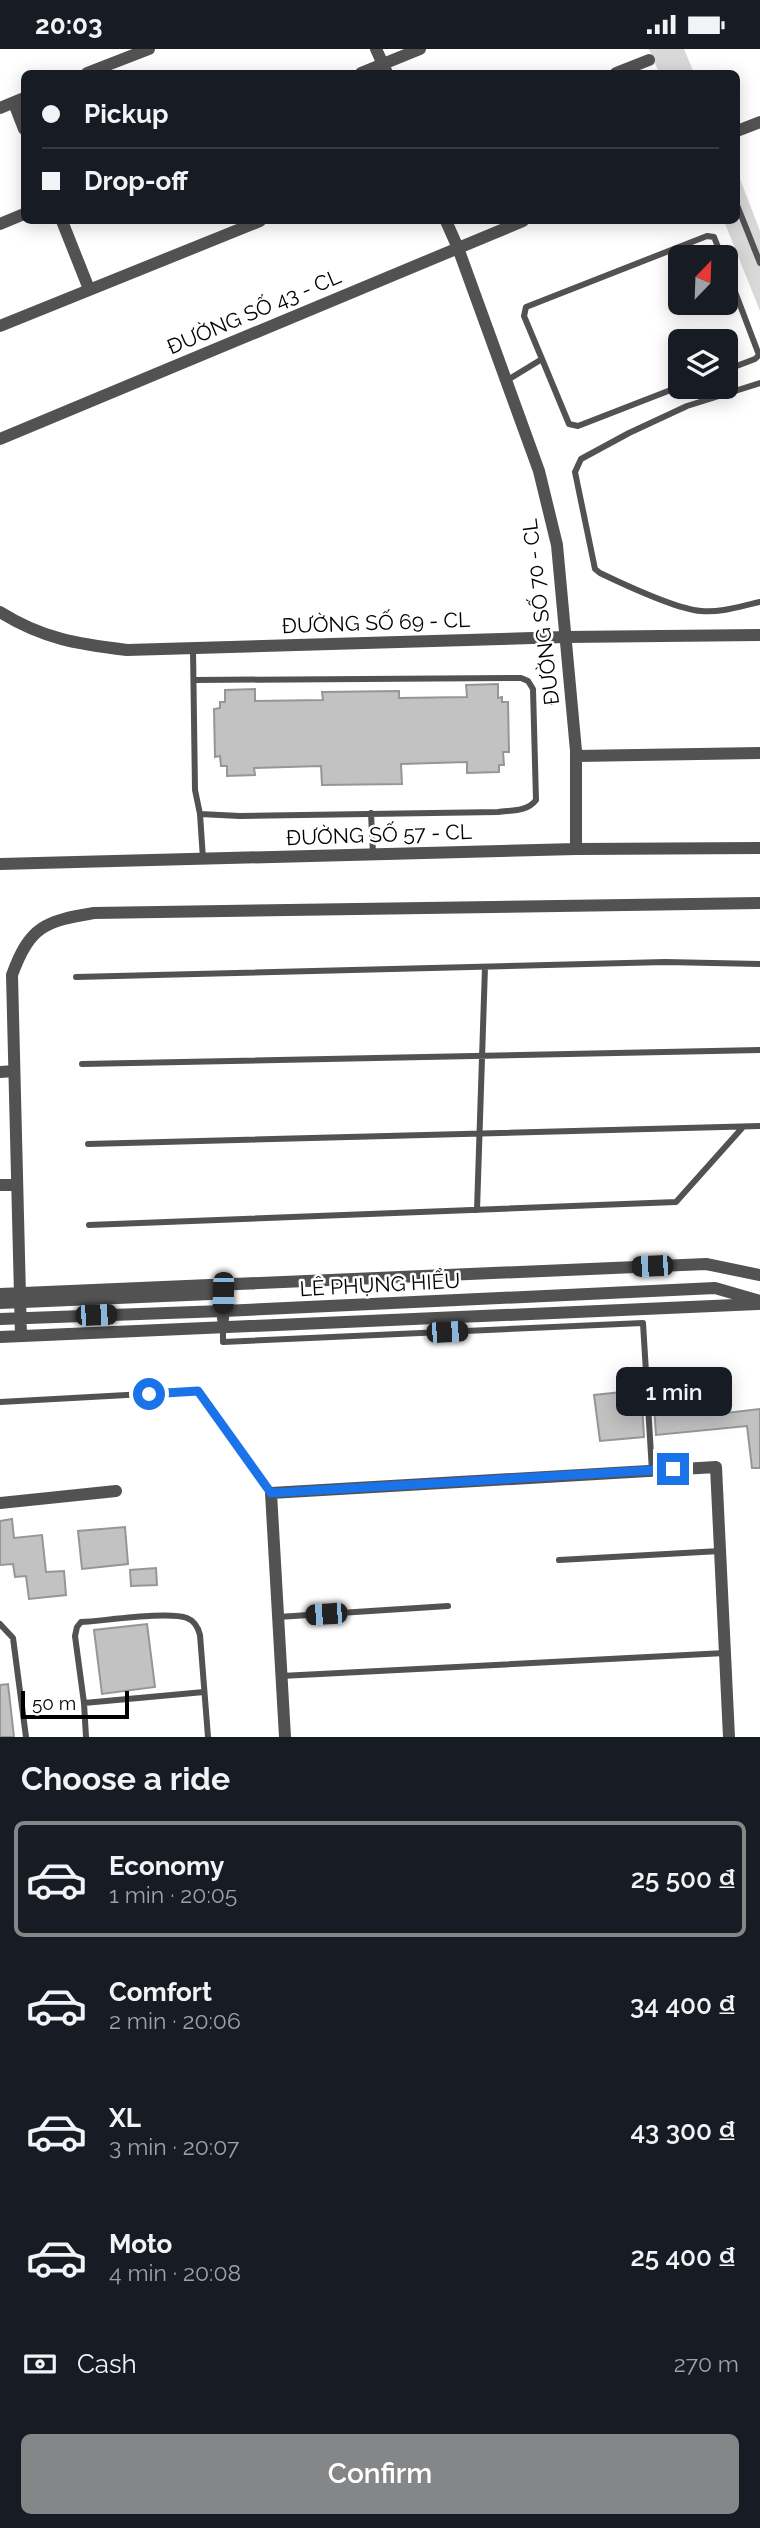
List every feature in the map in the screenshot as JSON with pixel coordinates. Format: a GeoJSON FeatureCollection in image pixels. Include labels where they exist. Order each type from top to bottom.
{"type":"FeatureCollection","features":[{"type":"Feature","properties":{"kind":"street"},"geometry":{"type":"LineString","coordinates":[[95,70],[149,49]]}},
{"type":"Feature","properties":{"kind":"street"},"geometry":{"type":"LineString","coordinates":[[376,49],[385,69],[420,49]]}},
{"type":"Feature","properties":{"kind":"street"},"geometry":{"type":"LineString","coordinates":[[624,70],[649,60]]}},
{"type":"Feature","properties":{"kind":"street"},"geometry":{"type":"LineString","coordinates":[[0,109],[19,101]]}},
{"type":"Feature","properties":{"kind":"street"},"geometry":{"type":"LineString","coordinates":[[740,130],[760,121]]}},
{"type":"Feature","properties":{"kind":"street"},"geometry":{"type":"LineString","coordinates":[[0,224],[21,215]]}},
{"type":"Feature","properties":{"kind":"street"},"geometry":{"type":"LineString","coordinates":[[63,224],[89,289]]}},
{"type":"Feature","properties":{"kind":"street"},"geometry":{"type":"LineString","coordinates":[[0,326],[252,224]]}},
{"type":"Feature","properties":{"kind":"street","name":"ĐƯỜNG SỐ 70 - CL"},"geometry":{"type":"LineString","coordinates":[[447,224],[538,471],[556,545],[576,756],[576,849]]}},
{"type":"Feature","properties":{"kind":"street","name":"ĐƯỜNG SỐ 43 - CL"},"geometry":{"type":"LineString","coordinates":[[0,439],[516,224]]}},
{"type":"Feature","properties":{"kind":"street","name":"ĐƯỜNG SỐ 69 - CL"},"geometry":{"type":"LineString","coordinates":[[0,612],[23,626],[70,643],[127,650],[565,637],[760,635]]}},
{"type":"Feature","properties":{"kind":"street"},"geometry":{"type":"LineString","coordinates":[[576,756],[760,753]]}},
{"type":"Feature","properties":{"kind":"street","name":"ĐƯỜNG SỐ 57 - CL"},"geometry":{"type":"LineString","coordinates":[[0,864],[576,849],[760,848]]}},
{"type":"Feature","properties":{"kind":"street"},"geometry":{"type":"LineString","coordinates":[[21,1336],[12,975],[20,952],[38,929],[60,918],[94,913],[760,902]]}},
{"type":"Feature","properties":{"kind":"street"},"geometry":{"type":"LineString","coordinates":[[0,1072],[14,1071]]}},
{"type":"Feature","properties":{"kind":"street"},"geometry":{"type":"LineString","coordinates":[[0,1185],[17,1185]]}},
{"type":"Feature","properties":{"kind":"street","name":"LÊ PHỤNG HIỂU"},"geometry":{"type":"LineString","coordinates":[[0,1303],[20,1298],[706,1263],[760,1276]]}},
{"type":"Feature","properties":{"kind":"street","name":"LÊ PHỤNG HIỂU"},"geometry":{"type":"LineString","coordinates":[[0,1318],[223,1311],[715,1288],[760,1303]]}},
{"type":"Feature","properties":{"kind":"street"},"geometry":{"type":"LineString","coordinates":[[223,1289],[223,1327]]}},
{"type":"Feature","properties":{"kind":"street","name":"LÊ PHỤNG HIỂU"},"geometry":{"type":"LineString","coordinates":[[0,1294],[20,1298]]}},
{"type":"Feature","properties":{"kind":"street","name":"LÊ PHỤNG HIỂU"},"geometry":{"type":"LineString","coordinates":[[0,1337],[760,1303]]}},
{"type":"Feature","properties":{"kind":"street"},"geometry":{"type":"LineString","coordinates":[[285,1737],[271,1493],[716,1467],[729,1737]]}},
{"type":"Feature","properties":{"kind":"street"},"geometry":{"type":"LineString","coordinates":[[0,1503],[116,1490]]}},
{"type":"Feature","properties":{"kind":"lane"},"geometry":{"type":"LineString","coordinates":[[740,213],[760,263]]}},
{"type":"Feature","properties":{"kind":"lane"},"geometry":{"type":"LineString","coordinates":[[684,245],[707,236],[715,237],[718,245]]}},
{"type":"Feature","properties":{"kind":"lane"},"geometry":{"type":"LineString","coordinates":[[668,251],[526,307],[524,316],[569,424],[578,426],[668,391]]}},
{"type":"Feature","properties":{"kind":"lane"},"geometry":{"type":"LineString","coordinates":[[738,300],[759,355],[738,365]]}},
{"type":"Feature","properties":{"kind":"lane"},"geometry":{"type":"LineString","coordinates":[[506,381],[542,359]]}},
{"type":"Feature","properties":{"kind":"lane"},"geometry":{"type":"LineString","coordinates":[[760,383],[687,406],[629,433],[580,459],[575,472],[595,569],[600,573],[687,609],[703,612],[760,602]]}},
{"type":"Feature","properties":{"kind":"lane"},"geometry":{"type":"LineString","coordinates":[[193,647],[195,790],[200,814],[203,859]]}},
{"type":"Feature","properties":{"kind":"lane"},"geometry":{"type":"LineString","coordinates":[[194,680],[521,678],[528,681],[533,689],[536,800],[531,806],[498,812],[240,816],[200,814]]}},
{"type":"Feature","properties":{"kind":"lane"},"geometry":{"type":"LineString","coordinates":[[371,813],[373,854]]}},
{"type":"Feature","properties":{"kind":"lane"},"geometry":{"type":"LineString","coordinates":[[76,977],[665,962],[760,964]]}},
{"type":"Feature","properties":{"kind":"lane"},"geometry":{"type":"LineString","coordinates":[[477,1210],[485,967]]}},
{"type":"Feature","properties":{"kind":"lane"},"geometry":{"type":"LineString","coordinates":[[82,1064],[760,1050]]}},
{"type":"Feature","properties":{"kind":"lane"},"geometry":{"type":"LineString","coordinates":[[88,1143],[760,1126]]}},
{"type":"Feature","properties":{"kind":"lane"},"geometry":{"type":"LineString","coordinates":[[89,1225],[676,1202],[743,1127]]}},
{"type":"Feature","properties":{"kind":"lane"},"geometry":{"type":"LineString","coordinates":[[223,1327],[223,1342],[643,1323],[652,1471]]}},
{"type":"Feature","properties":{"kind":"lane"},"geometry":{"type":"LineString","coordinates":[[0,1402],[198,1391],[271,1493]]}},
{"type":"Feature","properties":{"kind":"lane"},"geometry":{"type":"LineString","coordinates":[[559,1560],[720,1551]]}},
{"type":"Feature","properties":{"kind":"lane"},"geometry":{"type":"LineString","coordinates":[[278,1617],[448,1606]]}},
{"type":"Feature","properties":{"kind":"lane"},"geometry":{"type":"LineString","coordinates":[[86,1737],[75,1636],[81,1622],[137,1617],[184,1617],[198,1627],[208,1737]]}},
{"type":"Feature","properties":{"kind":"lane"},"geometry":{"type":"LineString","coordinates":[[0,1624],[13,1638],[26,1737]]}},
{"type":"Feature","properties":{"kind":"lane"},"geometry":{"type":"LineString","coordinates":[[281,1676],[724,1653]]}},
{"type":"Feature","properties":{"kind":"lane"},"geometry":{"type":"LineString","coordinates":[[84,1703],[204,1692]]}},
{"type":"Feature","properties":{"kind":"shaded area"},"geometry":{"type":"Polygon","coordinates":[[[649,49],[684,49],[693,70],[658,70],[649,49]]]}},
{"type":"Feature","properties":{"kind":"shaded area"},"geometry":{"type":"Polygon","coordinates":[[[740,179],[760,231],[760,311],[738,256],[738,245],[734,245],[725,224],[740,224],[740,179]]]}},
{"type":"Feature","properties":{"kind":"building"},"geometry":{"type":"Polygon","coordinates":[[[498,684],[498,698],[502,697],[502,702],[508,702],[509,752],[503,752],[504,765],[499,765],[499,772],[467,773],[467,762],[401,764],[402,784],[322,785],[321,766],[254,768],[255,775],[227,776],[227,766],[221,766],[220,756],[215,757],[214,709],[220,708],[220,702],[225,702],[225,690],[255,689],[255,701],[323,700],[322,692],[399,691],[399,698],[467,697],[466,685],[498,684]]]}},
{"type":"Feature","properties":{"kind":"building"},"geometry":{"type":"Polygon","coordinates":[[[722,1381],[726,1413],[760,1409],[760,1468],[752,1468],[747,1426],[656,1435],[653,1389],[722,1381]]]}},
{"type":"Feature","properties":{"kind":"building"},"geometry":{"type":"Polygon","coordinates":[[[641,1390],[644,1437],[600,1441],[594,1395],[641,1390]]]}},
{"type":"Feature","properties":{"kind":"building"},"geometry":{"type":"Polygon","coordinates":[[[12,1519],[14,1538],[42,1535],[46,1572],[64,1571],[66,1595],[29,1599],[26,1576],[15,1577],[13,1564],[0,1565],[0,1521],[12,1519]]]}},
{"type":"Feature","properties":{"kind":"building"},"geometry":{"type":"Polygon","coordinates":[[[125,1527],[128,1564],[82,1569],[78,1531],[125,1527]]]}},
{"type":"Feature","properties":{"kind":"building"},"geometry":{"type":"Polygon","coordinates":[[[156,1568],[157,1585],[131,1586],[130,1570],[156,1568]]]}},
{"type":"Feature","properties":{"kind":"building"},"geometry":{"type":"Polygon","coordinates":[[[147,1624],[155,1687],[102,1694],[94,1630],[147,1624]]]}},
{"type":"Feature","properties":{"kind":"building"},"geometry":{"type":"Polygon","coordinates":[[[8,1684],[14,1737],[0,1737],[0,1685],[8,1684]]]}},
{"type":"Feature","properties":{"kind":"route"},"geometry":{"type":"LineString","coordinates":[[149,1394],[198,1391],[271,1493],[673,1469]]}}]}
